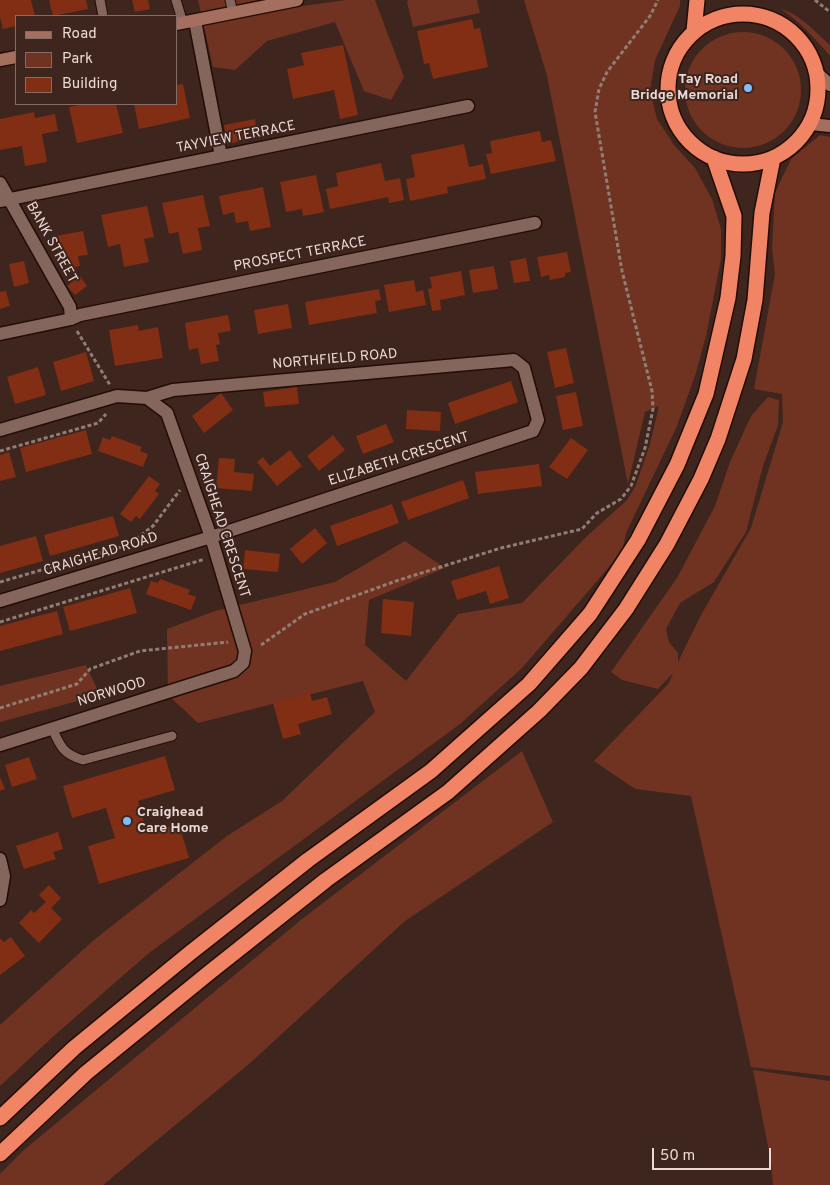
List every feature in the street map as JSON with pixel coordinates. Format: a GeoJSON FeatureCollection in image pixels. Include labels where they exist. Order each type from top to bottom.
{"type":"FeatureCollection","features":[{"type":"Feature","properties":{"kind":"highway"},"geometry":{"type":"LineString","coordinates":[[694,31],[697,0]]}},
{"type":"Feature","properties":{"kind":"highway"},"geometry":{"type":"LineString","coordinates":[[741,7],[791,30],[805,46],[817,73],[817,104],[810,124],[788,150],[773,158],[755,163],[733,164],[714,158],[690,142],[674,120],[668,98],[670,69],[678,50],[694,31],[709,21],[727,15],[741,7]]}},
{"type":"Feature","properties":{"kind":"highway"},"geometry":{"type":"LineString","coordinates":[[0,1118],[74,1048],[182,959],[308,860],[430,770],[529,684],[590,614],[638,540],[677,465],[706,394],[728,298],[734,256],[734,216],[714,158]]}},
{"type":"Feature","properties":{"kind":"highway"},"geometry":{"type":"LineString","coordinates":[[0,1154],[86,1073],[202,978],[326,880],[448,792],[539,711],[586,661],[626,609],[667,544],[701,479],[718,439],[744,360],[755,300],[762,213],[773,158]]}},
{"type":"Feature","properties":{"kind":"main road"},"geometry":{"type":"LineString","coordinates":[[184,22],[297,0]]}},
{"type":"Feature","properties":{"kind":"main road"},"geometry":{"type":"LineString","coordinates":[[0,60],[15,57]]}},
{"type":"Feature","properties":{"kind":"main road"},"geometry":{"type":"LineString","coordinates":[[817,73],[830,84]]}},
{"type":"Feature","properties":{"kind":"main road"},"geometry":{"type":"LineString","coordinates":[[810,124],[830,126]]}},
{"type":"Feature","properties":{"kind":"street"},"geometry":{"type":"LineString","coordinates":[[184,22],[221,156]]}},
{"type":"Feature","properties":{"kind":"street","name":"TAYVIEW TERRACE"},"geometry":{"type":"LineString","coordinates":[[5,200],[468,106]]}},
{"type":"Feature","properties":{"kind":"street","name":"BANK STREET"},"geometry":{"type":"LineString","coordinates":[[0,183],[5,200],[70,306],[73,324]]}},
{"type":"Feature","properties":{"kind":"street","name":"PROSPECT TERRACE"},"geometry":{"type":"LineString","coordinates":[[0,334],[73,324],[80,315],[535,223]]}},
{"type":"Feature","properties":{"kind":"street","name":"NORTHFIELD ROAD"},"geometry":{"type":"LineString","coordinates":[[147,398],[173,390],[514,360],[524,368]]}},
{"type":"Feature","properties":{"kind":"street","name":"ELIZABETH CRESCENT"},"geometry":{"type":"LineString","coordinates":[[212,537],[533,432],[538,420],[524,368]]}},
{"type":"Feature","properties":{"kind":"street"},"geometry":{"type":"LineString","coordinates":[[0,430],[117,396],[147,398]]}},
{"type":"Feature","properties":{"kind":"street","name":"CRAIGHEAD CRESCENT"},"geometry":{"type":"LineString","coordinates":[[147,398],[167,413],[212,537],[245,651],[243,662],[234,671]]}},
{"type":"Feature","properties":{"kind":"street","name":"CRAIGHEAD ROAD"},"geometry":{"type":"LineString","coordinates":[[0,601],[212,537]]}},
{"type":"Feature","properties":{"kind":"street","name":"NORWOOD"},"geometry":{"type":"LineString","coordinates":[[0,745],[234,671]]}},
{"type":"Feature","properties":{"kind":"street"},"geometry":{"type":"LineString","coordinates":[[0,859],[4,876],[0,900]]}},
{"type":"Feature","properties":{"kind":"lane"},"geometry":{"type":"LineString","coordinates":[[100,0],[103,15]]}},
{"type":"Feature","properties":{"kind":"lane"},"geometry":{"type":"LineString","coordinates":[[176,0],[184,22]]}},
{"type":"Feature","properties":{"kind":"lane"},"geometry":{"type":"LineString","coordinates":[[230,0],[233,13]]}},
{"type":"Feature","properties":{"kind":"lane"},"geometry":{"type":"LineString","coordinates":[[52,728],[65,752],[72,757],[83,760],[172,736]]}},
{"type":"Feature","properties":{"kind":"path"},"geometry":{"type":"LineString","coordinates":[[261,645],[305,614],[387,584],[500,548],[582,529],[597,513],[620,499],[632,486],[645,448],[653,409],[652,391],[622,271],[595,112],[600,89],[607,72],[650,16],[658,0]]}},
{"type":"Feature","properties":{"kind":"path"},"geometry":{"type":"LineString","coordinates":[[815,0],[830,12]]}},
{"type":"Feature","properties":{"kind":"path"},"geometry":{"type":"LineString","coordinates":[[0,451],[98,423],[112,408],[117,396],[73,324]]}},
{"type":"Feature","properties":{"kind":"path"},"geometry":{"type":"LineString","coordinates":[[0,582],[128,545],[153,526],[190,477]]}},
{"type":"Feature","properties":{"kind":"path"},"geometry":{"type":"LineString","coordinates":[[0,622],[217,556]]}},
{"type":"Feature","properties":{"kind":"path"},"geometry":{"type":"LineString","coordinates":[[0,708],[77,684],[90,669],[140,651],[229,642]]}},
{"type":"Feature","properties":{"kind":"green space"},"geometry":{"type":"Polygon","coordinates":[[[198,0],[272,0],[281,9],[346,0],[375,0],[404,77],[391,100],[364,91],[335,22],[267,41],[235,70],[213,67],[198,0]]]}},
{"type":"Feature","properties":{"kind":"green space"},"geometry":{"type":"Polygon","coordinates":[[[408,0],[477,0],[480,13],[413,27],[408,0]]]}},
{"type":"Feature","properties":{"kind":"green space"},"geometry":{"type":"Polygon","coordinates":[[[524,0],[680,0],[680,6],[655,60],[650,90],[657,119],[674,145],[695,168],[712,199],[721,229],[721,259],[706,336],[695,376],[677,426],[626,533],[622,552],[522,668],[460,724],[149,953],[56,1034],[0,1086],[0,1025],[95,939],[227,836],[282,801],[375,712],[363,681],[198,723],[168,695],[167,629],[215,611],[335,582],[405,541],[445,568],[369,600],[365,645],[406,681],[458,614],[522,603],[586,537],[627,500],[636,485],[650,444],[659,406],[645,412],[628,484],[547,76],[524,0]]]}},
{"type":"Feature","properties":{"kind":"green space"},"geometry":{"type":"Polygon","coordinates":[[[781,9],[801,19],[830,45],[830,56],[795,19],[781,9]]]}},
{"type":"Feature","properties":{"kind":"green space"},"geometry":{"type":"Polygon","coordinates":[[[743,32],[765,37],[784,49],[796,68],[801,90],[796,112],[784,131],[765,143],[743,148],[721,143],[702,131],[690,112],[685,90],[690,68],[702,49],[721,37],[743,32]]]}},
{"type":"Feature","properties":{"kind":"green space"},"geometry":{"type":"Polygon","coordinates":[[[820,135],[830,137],[830,1076],[751,1067],[691,796],[635,789],[594,761],[669,683],[673,673],[658,689],[622,680],[611,672],[677,578],[715,506],[730,462],[751,416],[768,397],[779,400],[778,425],[763,466],[746,532],[714,582],[680,603],[666,629],[669,642],[678,653],[678,662],[701,615],[751,528],[783,422],[782,394],[754,389],[775,274],[772,249],[775,193],[791,159],[820,135]]]}},
{"type":"Feature","properties":{"kind":"green space"},"geometry":{"type":"Polygon","coordinates":[[[86,665],[100,695],[0,722],[0,686],[86,665]]]}},
{"type":"Feature","properties":{"kind":"green space"},"geometry":{"type":"Polygon","coordinates":[[[522,751],[553,822],[405,921],[249,1064],[103,1185],[0,1185],[0,1174],[24,1150],[302,919],[522,751]]]}},
{"type":"Feature","properties":{"kind":"green space"},"geometry":{"type":"Polygon","coordinates":[[[753,1070],[830,1081],[830,1185],[773,1185],[771,1162],[753,1070]]]}},
{"type":"Feature","properties":{"kind":"building"},"geometry":{"type":"Polygon","coordinates":[[[0,0],[31,0],[35,15],[15,15],[15,26],[3,29],[0,17],[0,0]]]}},
{"type":"Feature","properties":{"kind":"building"},"geometry":{"type":"Polygon","coordinates":[[[49,0],[86,0],[88,9],[53,15],[49,0]]]}},
{"type":"Feature","properties":{"kind":"building"},"geometry":{"type":"Polygon","coordinates":[[[132,0],[148,0],[150,9],[135,12],[132,0]]]}},
{"type":"Feature","properties":{"kind":"building"},"geometry":{"type":"Polygon","coordinates":[[[472,19],[474,29],[480,28],[488,67],[433,79],[429,63],[424,64],[417,31],[472,19]]]}},
{"type":"Feature","properties":{"kind":"building"},"geometry":{"type":"Polygon","coordinates":[[[343,45],[358,115],[340,119],[334,90],[293,99],[287,69],[304,65],[301,53],[343,45]]]}},
{"type":"Feature","properties":{"kind":"building"},"geometry":{"type":"Polygon","coordinates":[[[183,84],[190,118],[139,129],[134,105],[178,105],[178,85],[183,84]]]}},
{"type":"Feature","properties":{"kind":"building"},"geometry":{"type":"Polygon","coordinates":[[[78,105],[116,105],[123,133],[77,143],[69,107],[78,105]]]}},
{"type":"Feature","properties":{"kind":"building"},"geometry":{"type":"Polygon","coordinates":[[[34,112],[35,118],[55,114],[58,131],[42,134],[47,162],[25,166],[22,146],[0,150],[0,119],[34,112]]]}},
{"type":"Feature","properties":{"kind":"building"},"geometry":{"type":"Polygon","coordinates":[[[255,119],[258,138],[227,144],[224,125],[255,119]]]}},
{"type":"Feature","properties":{"kind":"building"},"geometry":{"type":"Polygon","coordinates":[[[540,131],[542,142],[551,140],[556,161],[491,174],[486,154],[492,153],[490,141],[540,131]]]}},
{"type":"Feature","properties":{"kind":"building"},"geometry":{"type":"Polygon","coordinates":[[[464,144],[469,167],[483,164],[486,179],[447,187],[448,193],[410,201],[406,179],[415,177],[411,155],[464,144]]]}},
{"type":"Feature","properties":{"kind":"building"},"geometry":{"type":"Polygon","coordinates":[[[381,163],[385,181],[400,178],[404,200],[389,203],[388,197],[330,209],[326,189],[338,186],[336,173],[381,163]]]}},
{"type":"Feature","properties":{"kind":"building"},"geometry":{"type":"Polygon","coordinates":[[[316,175],[324,212],[303,216],[302,209],[286,212],[280,182],[316,175]]]}},
{"type":"Feature","properties":{"kind":"building"},"geometry":{"type":"Polygon","coordinates":[[[263,187],[271,227],[250,231],[248,221],[236,223],[234,212],[223,215],[219,196],[263,187]]]}},
{"type":"Feature","properties":{"kind":"building"},"geometry":{"type":"Polygon","coordinates":[[[203,195],[210,226],[198,228],[202,250],[183,254],[178,232],[169,234],[162,203],[203,195]]]}},
{"type":"Feature","properties":{"kind":"building"},"geometry":{"type":"Polygon","coordinates":[[[147,206],[154,237],[144,239],[149,262],[124,267],[120,244],[108,247],[101,215],[147,206]]]}},
{"type":"Feature","properties":{"kind":"building"},"geometry":{"type":"Polygon","coordinates":[[[83,231],[88,255],[78,256],[80,266],[63,270],[56,236],[83,231]]]}},
{"type":"Feature","properties":{"kind":"building"},"geometry":{"type":"Polygon","coordinates":[[[567,252],[571,272],[565,273],[565,277],[550,280],[549,275],[541,277],[537,257],[567,252]]]}},
{"type":"Feature","properties":{"kind":"building"},"geometry":{"type":"Polygon","coordinates":[[[526,258],[530,281],[514,283],[510,261],[526,258]]]}},
{"type":"Feature","properties":{"kind":"building"},"geometry":{"type":"Polygon","coordinates":[[[24,261],[29,283],[14,287],[9,264],[24,261]]]}},
{"type":"Feature","properties":{"kind":"building"},"geometry":{"type":"Polygon","coordinates":[[[494,266],[498,289],[473,293],[469,270],[494,266]]]}},
{"type":"Feature","properties":{"kind":"building"},"geometry":{"type":"Polygon","coordinates":[[[461,271],[465,295],[440,300],[441,310],[432,311],[428,289],[432,288],[430,277],[461,271]]]}},
{"type":"Feature","properties":{"kind":"building"},"geometry":{"type":"Polygon","coordinates":[[[80,276],[87,286],[75,295],[67,286],[80,276]]]}},
{"type":"Feature","properties":{"kind":"building"},"geometry":{"type":"Polygon","coordinates":[[[414,280],[416,292],[423,290],[426,305],[389,312],[384,285],[414,280]]]}},
{"type":"Feature","properties":{"kind":"building"},"geometry":{"type":"Polygon","coordinates":[[[379,289],[381,300],[375,301],[377,313],[309,325],[305,302],[379,289]]]}},
{"type":"Feature","properties":{"kind":"building"},"geometry":{"type":"Polygon","coordinates":[[[6,291],[10,306],[0,309],[0,292],[6,291]]]}},
{"type":"Feature","properties":{"kind":"building"},"geometry":{"type":"Polygon","coordinates":[[[288,304],[292,328],[258,334],[254,310],[288,304]]]}},
{"type":"Feature","properties":{"kind":"building"},"geometry":{"type":"Polygon","coordinates":[[[228,315],[231,331],[218,333],[220,344],[216,345],[219,361],[201,364],[198,348],[189,350],[185,323],[228,315]]]}},
{"type":"Feature","properties":{"kind":"building"},"geometry":{"type":"Polygon","coordinates":[[[138,325],[139,331],[158,327],[163,358],[115,366],[109,330],[138,325]]]}},
{"type":"Feature","properties":{"kind":"building"},"geometry":{"type":"Polygon","coordinates":[[[566,348],[574,383],[555,388],[547,352],[566,348]]]}},
{"type":"Feature","properties":{"kind":"building"},"geometry":{"type":"Polygon","coordinates":[[[86,352],[94,381],[61,391],[53,362],[86,352]]]}},
{"type":"Feature","properties":{"kind":"building"},"geometry":{"type":"Polygon","coordinates":[[[38,367],[46,395],[15,404],[7,377],[38,367]]]}},
{"type":"Feature","properties":{"kind":"building"},"geometry":{"type":"Polygon","coordinates":[[[511,381],[518,402],[455,424],[448,403],[511,381]]]}},
{"type":"Feature","properties":{"kind":"building"},"geometry":{"type":"Polygon","coordinates":[[[297,387],[299,404],[265,407],[263,392],[297,387]]]}},
{"type":"Feature","properties":{"kind":"building"},"geometry":{"type":"Polygon","coordinates":[[[576,392],[583,426],[563,430],[556,396],[576,392]]]}},
{"type":"Feature","properties":{"kind":"building"},"geometry":{"type":"Polygon","coordinates":[[[221,393],[233,410],[204,433],[192,416],[221,393]]]}},
{"type":"Feature","properties":{"kind":"building"},"geometry":{"type":"Polygon","coordinates":[[[407,410],[441,412],[440,431],[406,429],[407,410]]]}},
{"type":"Feature","properties":{"kind":"building"},"geometry":{"type":"Polygon","coordinates":[[[386,424],[394,442],[363,454],[356,436],[386,424]]]}},
{"type":"Feature","properties":{"kind":"building"},"geometry":{"type":"Polygon","coordinates":[[[86,430],[92,454],[26,472],[20,448],[86,430]]]}},
{"type":"Feature","properties":{"kind":"building"},"geometry":{"type":"Polygon","coordinates":[[[333,435],[345,450],[319,471],[307,456],[333,435]]]}},
{"type":"Feature","properties":{"kind":"building"},"geometry":{"type":"Polygon","coordinates":[[[112,436],[142,447],[140,451],[148,454],[143,467],[98,451],[103,437],[110,440],[112,436]]]}},
{"type":"Feature","properties":{"kind":"building"},"geometry":{"type":"Polygon","coordinates":[[[571,438],[588,450],[567,479],[549,467],[571,438]]]}},
{"type":"Feature","properties":{"kind":"building"},"geometry":{"type":"Polygon","coordinates":[[[290,450],[302,466],[277,486],[257,462],[263,457],[270,466],[290,450]]]}},
{"type":"Feature","properties":{"kind":"building"},"geometry":{"type":"Polygon","coordinates":[[[9,452],[16,477],[0,481],[0,455],[9,452]]]}},
{"type":"Feature","properties":{"kind":"building"},"geometry":{"type":"Polygon","coordinates":[[[219,458],[235,459],[234,472],[254,474],[252,491],[216,488],[219,458]]]}},
{"type":"Feature","properties":{"kind":"building"},"geometry":{"type":"Polygon","coordinates":[[[539,464],[542,486],[478,494],[475,472],[539,464]]]}},
{"type":"Feature","properties":{"kind":"building"},"geometry":{"type":"Polygon","coordinates":[[[149,476],[160,484],[155,491],[159,494],[140,519],[136,516],[131,522],[120,514],[149,476]]]}},
{"type":"Feature","properties":{"kind":"building"},"geometry":{"type":"Polygon","coordinates":[[[463,480],[469,498],[408,520],[401,502],[463,480]]]}},
{"type":"Feature","properties":{"kind":"building"},"geometry":{"type":"Polygon","coordinates":[[[392,504],[399,523],[337,546],[330,526],[392,504]]]}},
{"type":"Feature","properties":{"kind":"building"},"geometry":{"type":"Polygon","coordinates":[[[113,516],[119,536],[50,556],[44,535],[113,516]]]}},
{"type":"Feature","properties":{"kind":"building"},"geometry":{"type":"Polygon","coordinates":[[[315,528],[327,543],[302,564],[290,549],[315,528]]]}},
{"type":"Feature","properties":{"kind":"building"},"geometry":{"type":"Polygon","coordinates":[[[36,536],[43,561],[0,573],[0,546],[36,536]]]}},
{"type":"Feature","properties":{"kind":"building"},"geometry":{"type":"Polygon","coordinates":[[[245,550],[280,554],[278,572],[243,569],[245,550]]]}},
{"type":"Feature","properties":{"kind":"building"},"geometry":{"type":"Polygon","coordinates":[[[499,566],[509,598],[490,604],[486,591],[457,600],[451,581],[499,566]]]}},
{"type":"Feature","properties":{"kind":"building"},"geometry":{"type":"Polygon","coordinates":[[[160,579],[190,590],[188,594],[196,597],[191,610],[146,594],[151,581],[158,583],[160,579]]]}},
{"type":"Feature","properties":{"kind":"building"},"geometry":{"type":"Polygon","coordinates":[[[130,588],[137,613],[70,631],[63,607],[130,588]]]}},
{"type":"Feature","properties":{"kind":"building"},"geometry":{"type":"Polygon","coordinates":[[[383,599],[414,602],[411,636],[381,633],[383,599]]]}},
{"type":"Feature","properties":{"kind":"building"},"geometry":{"type":"Polygon","coordinates":[[[57,611],[63,634],[0,651],[0,626],[57,611]]]}},
{"type":"Feature","properties":{"kind":"building"},"geometry":{"type":"Polygon","coordinates":[[[310,693],[312,701],[327,697],[332,714],[298,724],[301,734],[283,739],[273,703],[310,693]]]}},
{"type":"Feature","properties":{"kind":"building","name":"Craighead Care Home"},"geometry":{"type":"Polygon","coordinates":[[[165,756],[175,790],[138,801],[147,833],[179,824],[189,858],[99,884],[88,846],[115,838],[106,808],[72,818],[63,786],[165,756]]]}},
{"type":"Feature","properties":{"kind":"building"},"geometry":{"type":"Polygon","coordinates":[[[29,757],[37,779],[12,787],[5,765],[29,757]]]}},
{"type":"Feature","properties":{"kind":"building"},"geometry":{"type":"Polygon","coordinates":[[[0,777],[5,789],[0,791],[0,777]]]}},
{"type":"Feature","properties":{"kind":"building"},"geometry":{"type":"Polygon","coordinates":[[[58,832],[63,849],[53,852],[56,859],[24,869],[16,846],[58,832]]]}},
{"type":"Feature","properties":{"kind":"building"},"geometry":{"type":"Polygon","coordinates":[[[49,885],[61,898],[51,908],[62,919],[39,943],[19,923],[31,910],[34,913],[46,902],[39,895],[49,885]]]}},
{"type":"Feature","properties":{"kind":"building"},"geometry":{"type":"Polygon","coordinates":[[[11,937],[25,956],[0,975],[0,938],[4,942],[11,937]]]}},
{"type":"Feature","properties":{"kind":"place","name":"Tay Road Bridge Memorial"},"geometry":{"type":"Point","coordinates":[748,88]}},
{"type":"Feature","properties":{"kind":"place","name":"Craighead Care Home"},"geometry":{"type":"Point","coordinates":[127,821]}}]}
